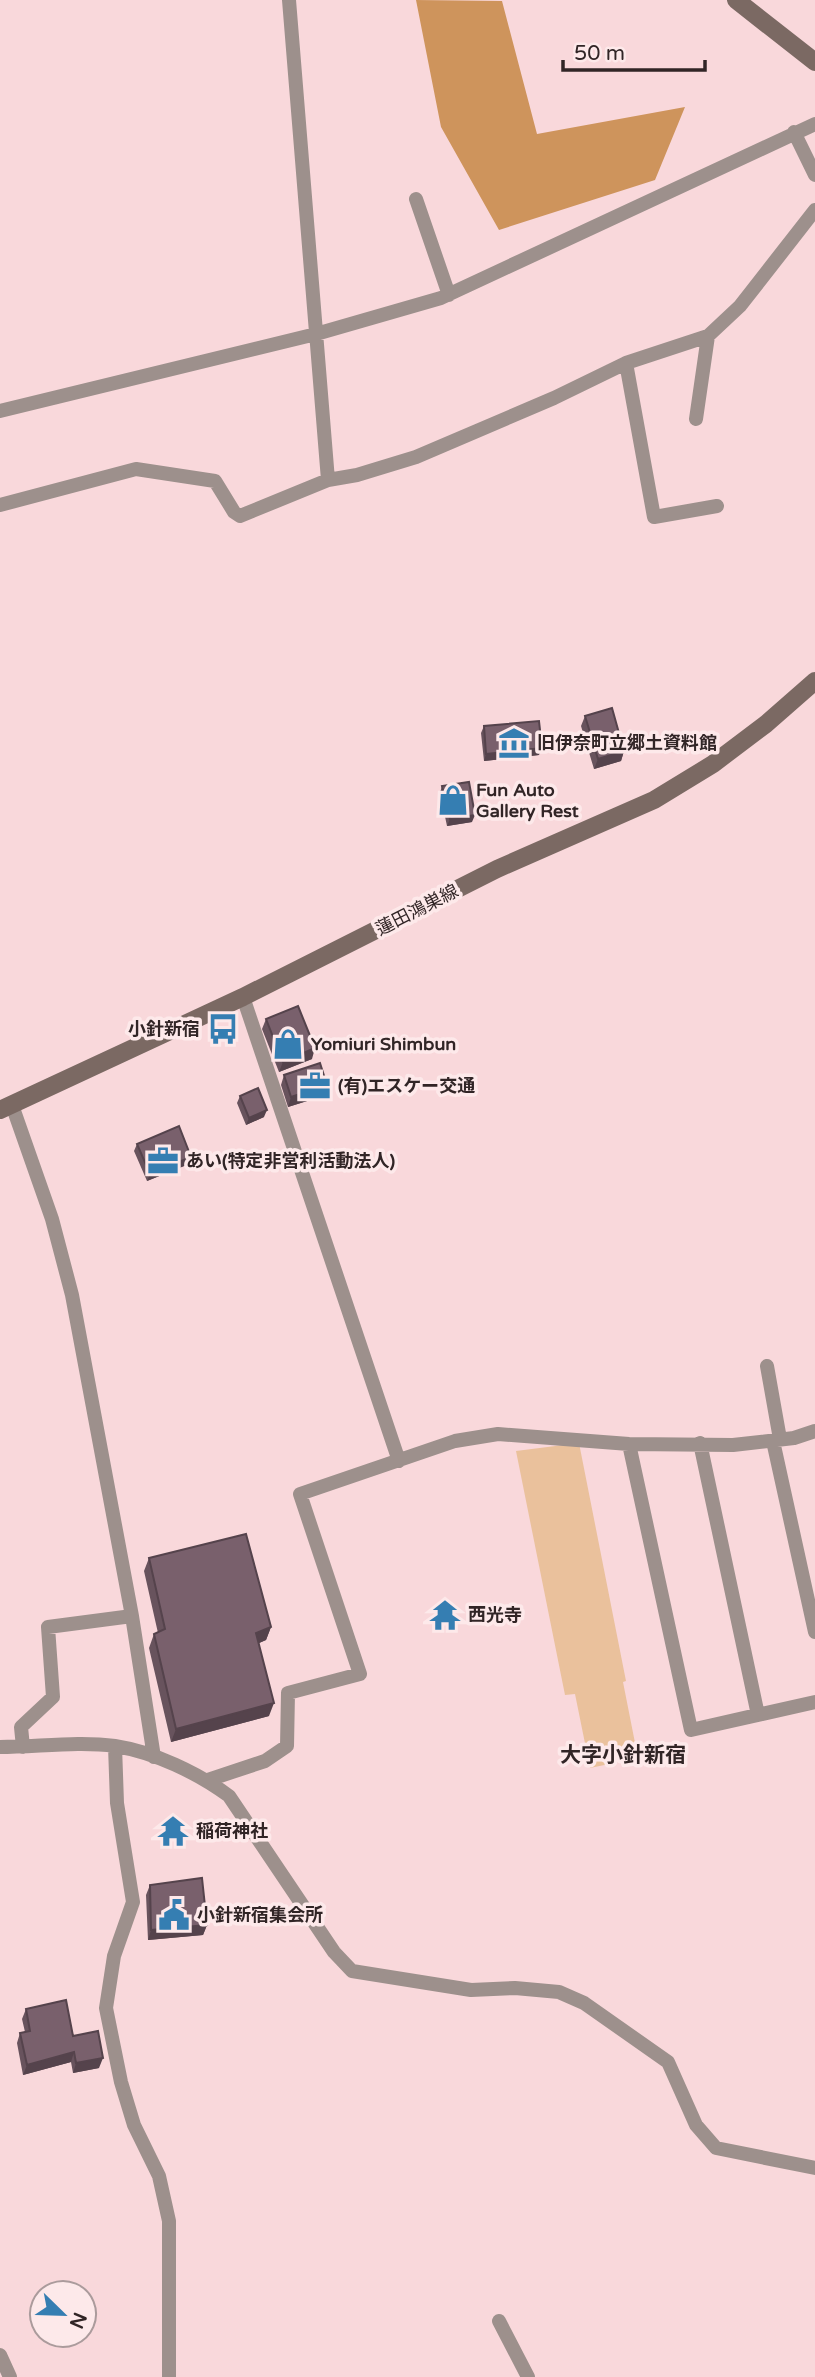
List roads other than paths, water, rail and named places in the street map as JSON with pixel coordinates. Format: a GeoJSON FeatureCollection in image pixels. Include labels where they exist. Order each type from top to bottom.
{"type":"FeatureCollection","features":[{"type":"Feature","properties":{"kind":"main road"},"geometry":{"type":"LineString","coordinates":[[736,0],[815,62]]}},
{"type":"Feature","properties":{"kind":"main road","name":"蓮田鴻巣線"},"geometry":{"type":"LineString","coordinates":[[6,1108],[243,997],[497,869],[654,800],[713,764],[766,724],[815,681]]}},
{"type":"Feature","properties":{"kind":"street"},"geometry":{"type":"LineString","coordinates":[[289,0],[328,480]]}},
{"type":"Feature","properties":{"kind":"street"},"geometry":{"type":"LineString","coordinates":[[0,411],[316,334],[449,295],[815,124]]}},
{"type":"Feature","properties":{"kind":"street"},"geometry":{"type":"LineString","coordinates":[[794,132],[815,175]]}},
{"type":"Feature","properties":{"kind":"street"},"geometry":{"type":"LineString","coordinates":[[416,199],[449,295]]}},
{"type":"Feature","properties":{"kind":"street"},"geometry":{"type":"LineString","coordinates":[[0,505],[135,469],[215,481],[234,512],[240,516],[328,480],[356,475],[416,457],[554,398],[626,363],[708,336],[740,306],[815,210]]}},
{"type":"Feature","properties":{"kind":"street"},"geometry":{"type":"LineString","coordinates":[[696,419],[708,336]]}},
{"type":"Feature","properties":{"kind":"street"},"geometry":{"type":"LineString","coordinates":[[626,363],[654,517],[717,506]]}},
{"type":"Feature","properties":{"kind":"street"},"geometry":{"type":"LineString","coordinates":[[243,997],[399,1461]]}},
{"type":"Feature","properties":{"kind":"street"},"geometry":{"type":"LineString","coordinates":[[6,1108],[52,1219],[72,1296],[132,1616],[154,1757]]}},
{"type":"Feature","properties":{"kind":"street"},"geometry":{"type":"LineString","coordinates":[[767,1366],[776,1440],[815,1632]]}},
{"type":"Feature","properties":{"kind":"street"},"geometry":{"type":"LineString","coordinates":[[208,1780],[265,1761],[287,1746],[288,1693],[360,1674],[300,1494],[454,1441],[498,1434],[629,1444],[700,1443],[733,1446],[808,1433],[815,1444]]}},
{"type":"Feature","properties":{"kind":"street"},"geometry":{"type":"LineString","coordinates":[[700,1443],[758,1715]]}},
{"type":"Feature","properties":{"kind":"street"},"geometry":{"type":"LineString","coordinates":[[629,1444],[691,1730],[815,1702]]}},
{"type":"Feature","properties":{"kind":"street"},"geometry":{"type":"LineString","coordinates":[[23,1747],[21,1727],[53,1697],[48,1626],[132,1616]]}},
{"type":"Feature","properties":{"kind":"street"},"geometry":{"type":"LineString","coordinates":[[0,1747],[115,1746],[154,1757],[208,1780],[229,1796],[334,1952],[352,1972],[471,1990],[515,1988],[559,1993],[584,2003],[668,2062],[696,2125],[716,2148],[815,2168]]}},
{"type":"Feature","properties":{"kind":"street"},"geometry":{"type":"LineString","coordinates":[[115,1746],[117,1803],[133,1902],[114,1956],[106,2008],[124,2093],[134,2125],[159,2176],[169,2221],[169,2377]]}},
{"type":"Feature","properties":{"kind":"street"},"geometry":{"type":"LineString","coordinates":[[499,2320],[528,2377]]}},
{"type":"Feature","properties":{"kind":"place","name":"旧伊奈町立郷土資料館"},"geometry":{"type":"Point","coordinates":[514,743]}},
{"type":"Feature","properties":{"kind":"place","name":"Fun Auto Gallery Rest"},"geometry":{"type":"Point","coordinates":[453,800]}},
{"type":"Feature","properties":{"kind":"place","name":"小針新宿"},"geometry":{"type":"Point","coordinates":[223,1029]}},
{"type":"Feature","properties":{"kind":"place","name":"Yomiuri Shimbun"},"geometry":{"type":"Point","coordinates":[288,1044]}},
{"type":"Feature","properties":{"kind":"place","name":"(有)エスケー交通"},"geometry":{"type":"Point","coordinates":[315,1086]}},
{"type":"Feature","properties":{"kind":"place","name":"あい(特定非営利活動法人)"},"geometry":{"type":"Point","coordinates":[163,1161]}},
{"type":"Feature","properties":{"kind":"place","name":"西光寺"},"geometry":{"type":"Point","coordinates":[445,1615]}},
{"type":"Feature","properties":{"kind":"place","name":"稲荷神社"},"geometry":{"type":"Point","coordinates":[173,1831]}},
{"type":"Feature","properties":{"kind":"place","name":"小針新宿集会所"},"geometry":{"type":"Point","coordinates":[174,1915]}},
{"type":"Feature","properties":{"kind":"district","name":"大字小針新宿"},"geometry":{"type":"Point","coordinates":[623,1755]}}]}
